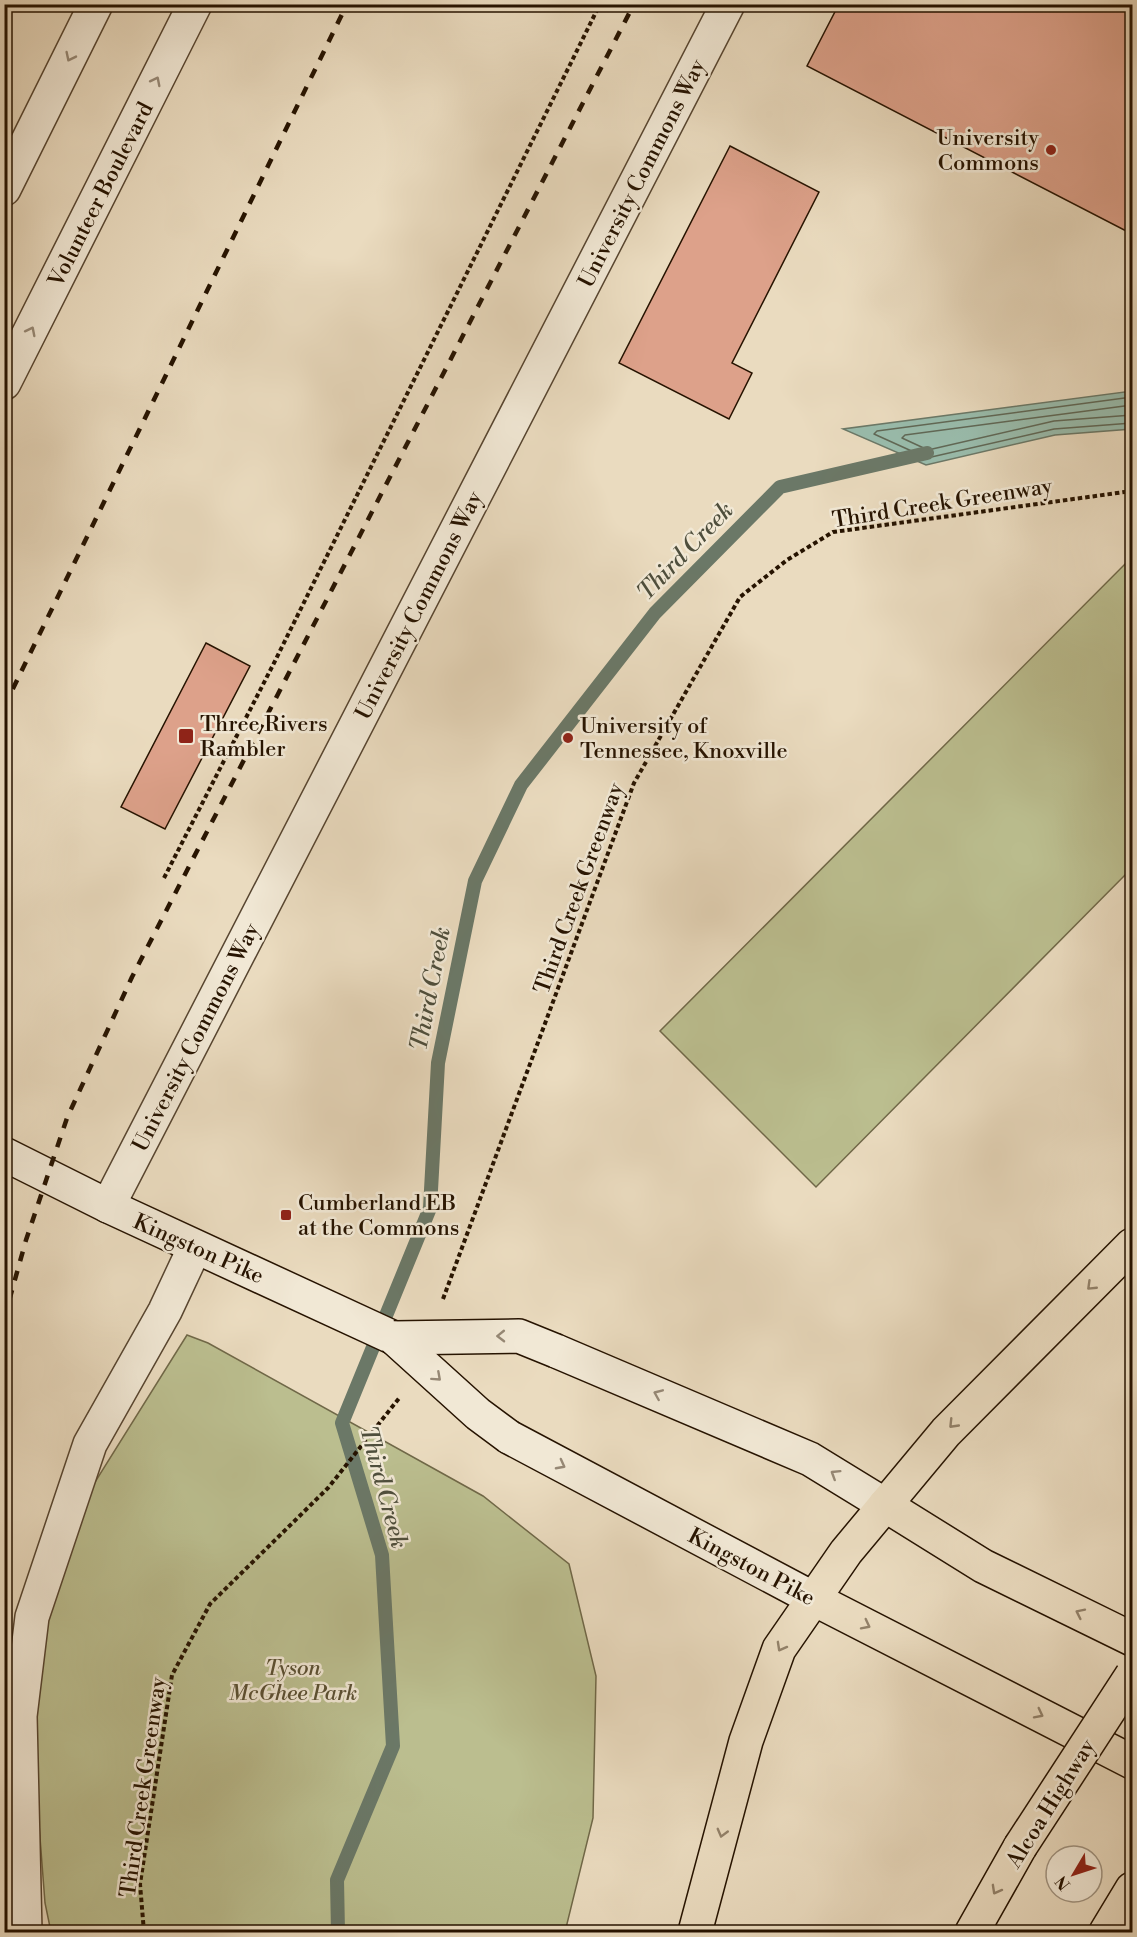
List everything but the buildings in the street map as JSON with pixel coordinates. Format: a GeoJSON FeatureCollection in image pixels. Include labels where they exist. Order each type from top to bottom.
{"type":"FeatureCollection","features":[{"type":"Feature","properties":{"kind":"main road"},"geometry":{"type":"LineString","coordinates":[[695,1932],[750,1730],[779,1649],[846,1551],[954,1423],[1132,1245]]}},
{"type":"Feature","properties":{"kind":"main road","name":"Kingston Pike"},"geometry":{"type":"LineString","coordinates":[[885,1505],[983,1566],[1132,1639]]}},
{"type":"Feature","properties":{"kind":"main road","name":"Kingston Pike"},"geometry":{"type":"LineString","coordinates":[[814,1599],[1132,1762]]}},
{"type":"Feature","properties":{"kind":"main road","name":"Alcoa Highway"},"geometry":{"type":"LineString","coordinates":[[972,1932],[1020,1847],[1132,1675]]}},
{"type":"Feature","properties":{"kind":"main road"},"geometry":{"type":"LineString","coordinates":[[1107,1932],[1128,1896]]}},
{"type":"Feature","properties":{"kind":"street"},"geometry":{"type":"LineString","coordinates":[[4,189],[96,4]]}},
{"type":"Feature","properties":{"kind":"street","name":"Volunteer Boulevard"},"geometry":{"type":"LineString","coordinates":[[7,371],[195,4]]}},
{"type":"Feature","properties":{"kind":"street","name":"University Commons Way"},"geometry":{"type":"LineString","coordinates":[[108,1206],[728,4]]}},
{"type":"Feature","properties":{"kind":"street","name":"Kingston Pike"},"geometry":{"type":"LineString","coordinates":[[4,1154],[108,1206],[394,1338],[478,1414],[509,1437],[814,1599]]}},
{"type":"Feature","properties":{"kind":"street"},"geometry":{"type":"LineString","coordinates":[[25,1932],[20,1716],[32,1617],[90,1444],[165,1311],[195,1246]]}},
{"type":"Feature","properties":{"kind":"street","name":"Kingston Pike"},"geometry":{"type":"LineString","coordinates":[[394,1338],[519,1336],[810,1459],[885,1505]]}},
{"type":"Feature","properties":{"kind":"path"},"geometry":{"type":"LineString","coordinates":[[164,878],[274,663],[600,4]]}},
{"type":"Feature","properties":{"kind":"path","name":"Third Creek Greenway"},"geometry":{"type":"LineString","coordinates":[[446,1292],[634,783],[740,597],[787,560],[833,532],[1132,491]]}},
{"type":"Feature","properties":{"kind":"path","name":"Third Creek Greenway"},"geometry":{"type":"LineString","coordinates":[[143,1932],[140,1884],[172,1675],[210,1604],[328,1488]]}},
{"type":"Feature","properties":{"kind":"path"},"geometry":{"type":"LineString","coordinates":[[130,1932],[143,1932]]}},
{"type":"Feature","properties":{"kind":"green space"},"geometry":{"type":"Polygon","coordinates":[[[1132,557],[1132,868],[816,1187],[660,1031],[1132,557]]]}},
{"type":"Feature","properties":{"kind":"green space","name":"Tyson McGhee Park"},"geometry":{"type":"Polygon","coordinates":[[[187,1335],[208,1343],[483,1496],[569,1564],[596,1676],[593,1818],[565,1932],[51,1932],[45,1903],[35,1772],[36,1688],[52,1589],[90,1490],[187,1335]]]}},
{"type":"Feature","properties":{"kind":"water"},"geometry":{"type":"Polygon","coordinates":[[[1132,391],[1132,429],[1055,435],[926,465],[843,429],[1132,391]]]}},
{"type":"Feature","properties":{"kind":"waterway","name":"Third Creek"},"geometry":{"type":"LineString","coordinates":[[338,1932],[337,1880],[393,1746],[382,1555],[342,1423],[430,1208],[438,1063],[475,881],[521,785],[655,613],[780,487],[927,453]]}},
{"type":"Feature","properties":{"kind":"railway"},"geometry":{"type":"LineString","coordinates":[[4,707],[347,4]]}},
{"type":"Feature","properties":{"kind":"railway"},"geometry":{"type":"LineString","coordinates":[[4,1319],[26,1240],[67,1118],[132,977],[634,4]]}},
{"type":"Feature","properties":{"kind":"place","name":"University Commons"},"geometry":{"type":"Point","coordinates":[1051,150]}},
{"type":"Feature","properties":{"kind":"place","name":"Three Rivers Rambler"},"geometry":{"type":"Point","coordinates":[186,736]}},
{"type":"Feature","properties":{"kind":"place","name":"University of Tennessee, Knoxville"},"geometry":{"type":"Point","coordinates":[568,738]}},
{"type":"Feature","properties":{"kind":"place","name":"Cumberland EB at the Commons"},"geometry":{"type":"Point","coordinates":[286,1215]}}]}
